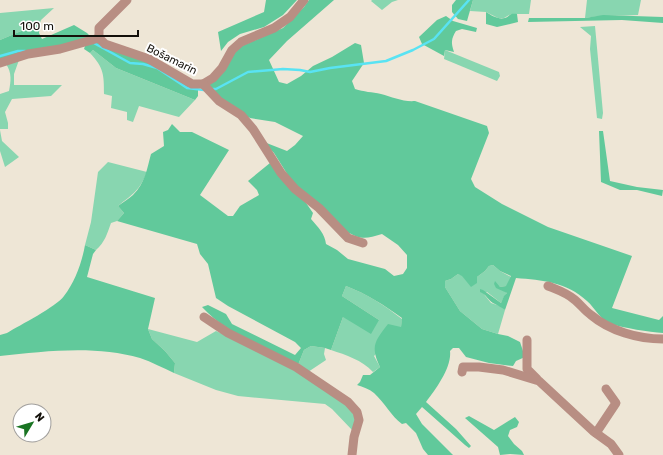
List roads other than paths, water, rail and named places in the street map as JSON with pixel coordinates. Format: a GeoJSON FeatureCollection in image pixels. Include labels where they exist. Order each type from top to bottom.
{"type":"FeatureCollection","features":[{"type":"Feature","properties":{"kind":"street"},"geometry":{"type":"LineString","coordinates":[[0,63],[28,54],[60,49],[99,38],[99,28],[127,0]]}},
{"type":"Feature","properties":{"kind":"street","name":"Bošamarin"},"geometry":{"type":"LineString","coordinates":[[99,38],[105,44],[149,59],[192,84],[202,84],[213,78],[222,68],[232,50],[241,42],[274,28],[290,17],[304,0]]}},
{"type":"Feature","properties":{"kind":"street"},"geometry":{"type":"LineString","coordinates":[[202,84],[219,101],[241,115],[253,129],[281,173],[295,189],[319,208],[348,238],[363,243]]}},
{"type":"Feature","properties":{"kind":"street"},"geometry":{"type":"LineString","coordinates":[[548,286],[560,290],[574,299],[591,315],[622,332],[663,339]]}},
{"type":"Feature","properties":{"kind":"street"},"geometry":{"type":"LineString","coordinates":[[204,317],[228,333],[296,367],[348,402],[357,412],[360,420],[354,437],[352,455]]}},
{"type":"Feature","properties":{"kind":"street"},"geometry":{"type":"LineString","coordinates":[[527,340],[527,369],[596,433],[611,444],[619,455]]}},
{"type":"Feature","properties":{"kind":"street"},"geometry":{"type":"LineString","coordinates":[[462,372],[463,367],[479,367],[503,370],[539,381]]}},
{"type":"Feature","properties":{"kind":"street"},"geometry":{"type":"LineString","coordinates":[[596,433],[616,403],[606,389]]}},
{"type":"Feature","properties":{"kind":"waterway"},"geometry":{"type":"LineString","coordinates":[[211,89],[216,89],[248,72],[283,69],[310,72],[386,61],[413,50],[434,39],[469,0]]}},
{"type":"Feature","properties":{"kind":"waterway"},"geometry":{"type":"LineString","coordinates":[[92,42],[130,63],[143,64],[157,68],[187,88],[204,90]]}},
{"type":"Feature","properties":{"kind":"waterway"},"geometry":{"type":"LineString","coordinates":[[0,56],[18,51],[25,51]]}}]}
